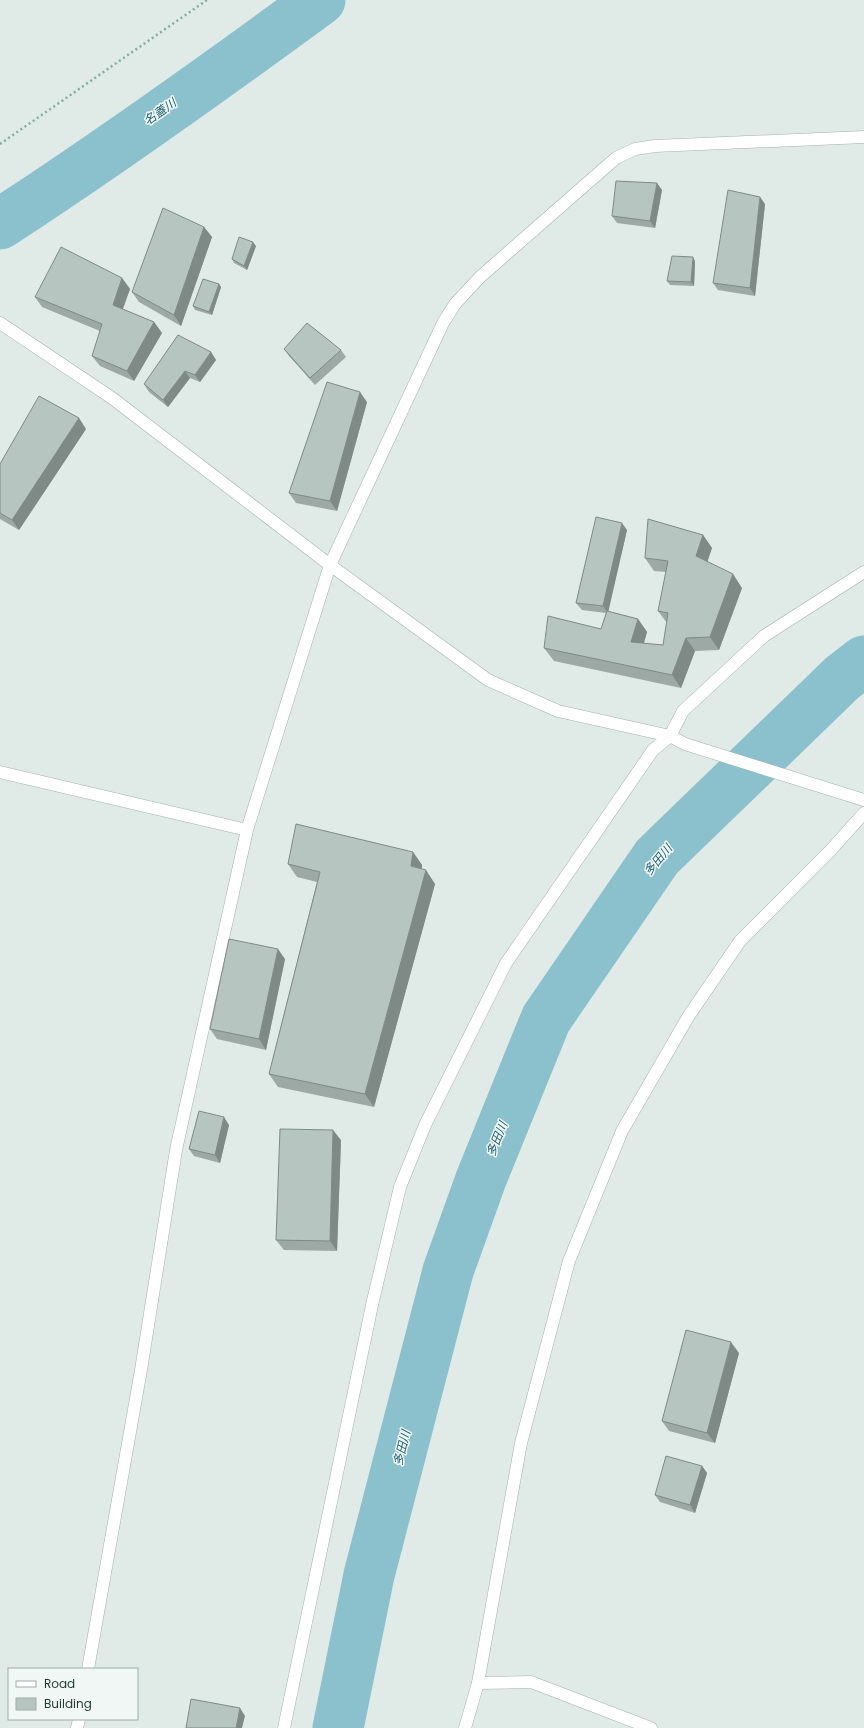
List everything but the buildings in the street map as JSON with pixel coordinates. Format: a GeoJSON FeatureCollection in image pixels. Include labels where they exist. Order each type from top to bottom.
{"type":"FeatureCollection","features":[{"type":"Feature","properties":{"kind":"street"},"geometry":{"type":"LineString","coordinates":[[88,1668],[141,1370],[176,1150],[247,830],[330,565],[443,323],[455,304],[480,277],[616,158],[635,149],[655,146],[864,137]]}},
{"type":"Feature","properties":{"kind":"street"},"geometry":{"type":"LineString","coordinates":[[0,323],[112,398],[330,565],[488,680],[558,711],[670,736],[685,744],[860,799]]}},
{"type":"Feature","properties":{"kind":"street"},"geometry":{"type":"LineString","coordinates":[[284,1728],[372,1305],[400,1187],[425,1125],[506,963],[653,750],[670,736],[683,711],[764,636],[864,572]]}},
{"type":"Feature","properties":{"kind":"street"},"geometry":{"type":"LineString","coordinates":[[0,772],[247,830]]}},
{"type":"Feature","properties":{"kind":"street"},"geometry":{"type":"LineString","coordinates":[[465,1728],[478,1683],[521,1443],[569,1261],[622,1130],[688,1018],[740,941],[830,851],[864,814]]}},
{"type":"Feature","properties":{"kind":"street"},"geometry":{"type":"LineString","coordinates":[[478,1683],[531,1682],[651,1728]]}},
{"type":"Feature","properties":{"kind":"path"},"geometry":{"type":"LineString","coordinates":[[0,144],[207,0]]}},
{"type":"Feature","properties":{"kind":"waterway","name":"名蓋川"},"geometry":{"type":"LineString","coordinates":[[0,224],[162,114],[320,0]]}},
{"type":"Feature","properties":{"kind":"waterway","name":"多田川"},"geometry":{"type":"LineString","coordinates":[[338,1728],[369,1575],[448,1271],[481,1179],[546,1019],[657,857],[842,678],[864,661]]}}]}
